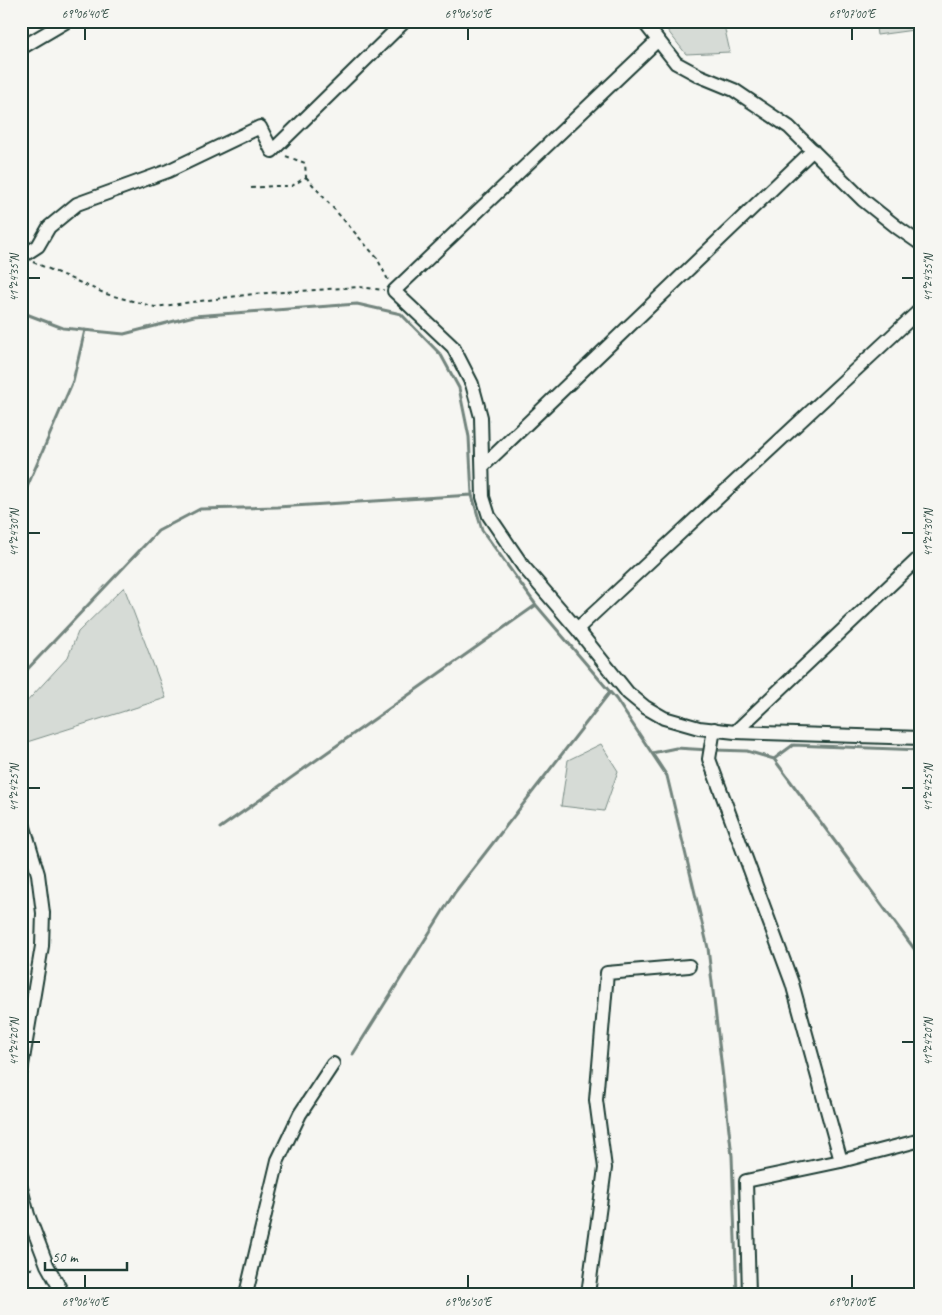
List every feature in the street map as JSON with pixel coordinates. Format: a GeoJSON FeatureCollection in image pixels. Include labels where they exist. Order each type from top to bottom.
{"type":"FeatureCollection","features":[{"type":"Feature","properties":{"kind":"street"},"geometry":{"type":"LineString","coordinates":[[21,48],[67,21]]}},
{"type":"Feature","properties":{"kind":"street"},"geometry":{"type":"LineString","coordinates":[[26,259],[38,246],[50,227],[76,204],[168,170],[260,127],[272,151],[405,21]]}},
{"type":"Feature","properties":{"kind":"street"},"geometry":{"type":"LineString","coordinates":[[643,21],[676,63],[700,76],[734,90],[790,127],[863,200],[921,244]]}},
{"type":"Feature","properties":{"kind":"street"},"geometry":{"type":"LineString","coordinates":[[21,41],[52,29]]}},
{"type":"Feature","properties":{"kind":"street"},"geometry":{"type":"LineString","coordinates":[[658,40],[394,291],[453,346],[472,384],[481,417],[482,497],[489,516],[523,566],[628,693],[645,707],[664,718],[699,728],[735,732],[921,738]]}},
{"type":"Feature","properties":{"kind":"street"},"geometry":{"type":"LineString","coordinates":[[482,466],[813,150]]}},
{"type":"Feature","properties":{"kind":"street"},"geometry":{"type":"LineString","coordinates":[[577,629],[921,309]]}},
{"type":"Feature","properties":{"kind":"street"},"geometry":{"type":"LineString","coordinates":[[735,732],[921,556]]}},
{"type":"Feature","properties":{"kind":"street"},"geometry":{"type":"LineString","coordinates":[[714,730],[710,759],[792,983],[841,1161]]}},
{"type":"Feature","properties":{"kind":"street"},"geometry":{"type":"LineString","coordinates":[[21,818],[38,874],[43,913],[42,946],[21,1071]]}},
{"type":"Feature","properties":{"kind":"street"},"geometry":{"type":"LineString","coordinates":[[588,1294],[605,1168],[596,1100],[607,972],[689,966]]}},
{"type":"Feature","properties":{"kind":"street"},"geometry":{"type":"LineString","coordinates":[[246,1294],[278,1160],[300,1114],[333,1064]]}},
{"type":"Feature","properties":{"kind":"street"},"geometry":{"type":"LineString","coordinates":[[749,1294],[746,1181],[841,1161],[921,1140]]}},
{"type":"Feature","properties":{"kind":"street"},"geometry":{"type":"LineString","coordinates":[[21,1188],[28,1215],[47,1265],[63,1294]]}},
{"type":"Feature","properties":{"kind":"path"},"geometry":{"type":"LineString","coordinates":[[272,151],[305,163],[306,177],[377,258],[394,291]]}},
{"type":"Feature","properties":{"kind":"path"},"geometry":{"type":"LineString","coordinates":[[250,188],[292,186],[306,177]]}},
{"type":"Feature","properties":{"kind":"path"},"geometry":{"type":"LineString","coordinates":[[26,259],[106,294],[155,307],[253,294],[360,288],[394,291]]}},
{"type":"Feature","properties":{"kind":"path"},"geometry":{"type":"LineString","coordinates":[[21,1271],[47,1265]]}},
{"type":"Feature","properties":{"kind":"shaded area"},"geometry":{"type":"Polygon","coordinates":[[[660,21],[723,21],[730,52],[686,54],[660,21]]]}},
{"type":"Feature","properties":{"kind":"shaded area"},"geometry":{"type":"Polygon","coordinates":[[[875,21],[921,21],[921,29],[877,35],[875,21]]]}},
{"type":"Feature","properties":{"kind":"shaded area"},"geometry":{"type":"Polygon","coordinates":[[[124,587],[166,698],[27,742],[21,708],[68,657],[78,632],[124,587]]]}},
{"type":"Feature","properties":{"kind":"shaded area"},"geometry":{"type":"Polygon","coordinates":[[[601,744],[618,771],[604,811],[561,806],[568,760],[601,744]]]}},
{"type":"Feature","properties":{"kind":"waterway"},"geometry":{"type":"LineString","coordinates":[[21,312],[63,328],[124,334],[194,316],[357,304],[401,314],[441,355],[459,388],[469,437],[472,495],[482,530],[536,605],[616,699],[667,776],[708,948],[732,1156],[737,1294]]}},
{"type":"Feature","properties":{"kind":"waterway"},"geometry":{"type":"LineString","coordinates":[[21,501],[73,381],[85,330]]}},
{"type":"Feature","properties":{"kind":"waterway"},"geometry":{"type":"LineString","coordinates":[[21,676],[158,531],[200,509],[277,507],[472,495]]}},
{"type":"Feature","properties":{"kind":"waterway"},"geometry":{"type":"LineString","coordinates":[[220,828],[536,605]]}},
{"type":"Feature","properties":{"kind":"waterway"},"geometry":{"type":"LineString","coordinates":[[353,1054],[455,892],[610,692]]}},
{"type":"Feature","properties":{"kind":"waterway"},"geometry":{"type":"LineString","coordinates":[[774,759],[793,745],[921,750]]}},
{"type":"Feature","properties":{"kind":"waterway"},"geometry":{"type":"LineString","coordinates":[[652,753],[676,748],[709,750]]}},
{"type":"Feature","properties":{"kind":"waterway"},"geometry":{"type":"LineString","coordinates":[[715,750],[747,751],[774,759],[921,958]]}}]}
